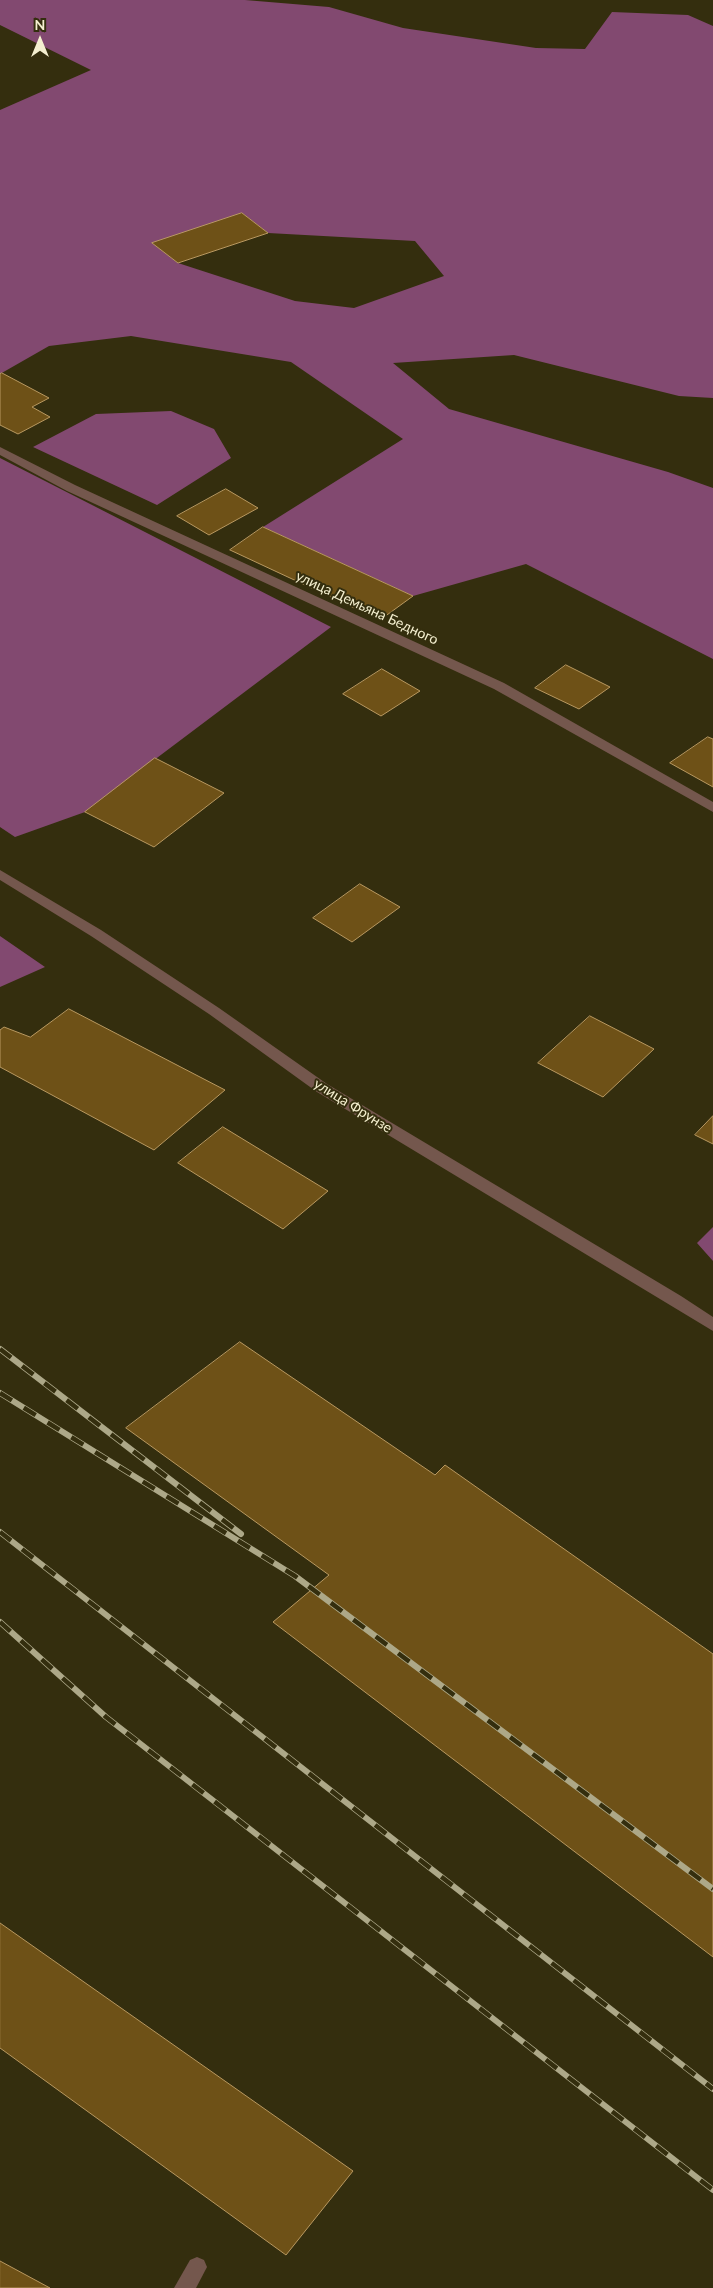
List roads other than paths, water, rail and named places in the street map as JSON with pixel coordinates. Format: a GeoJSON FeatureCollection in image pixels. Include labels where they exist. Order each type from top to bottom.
{"type":"FeatureCollection","features":[{"type":"Feature","properties":{"kind":"street","name":"улица Демьяна Бедного"},"geometry":{"type":"LineString","coordinates":[[0,450],[80,492],[499,686],[713,808]]}},
{"type":"Feature","properties":{"kind":"street","name":"улица Фрунзе"},"geometry":{"type":"LineString","coordinates":[[0,874],[96,932],[214,1011],[322,1088],[675,1300],[713,1325]]}},
{"type":"Feature","properties":{"kind":"street"},"geometry":{"type":"LineString","coordinates":[[184,2288],[197,2267]]}},
{"type":"Feature","properties":{"kind":"railway"},"geometry":{"type":"LineString","coordinates":[[0,1349],[241,1534]]}},
{"type":"Feature","properties":{"kind":"railway"},"geometry":{"type":"LineString","coordinates":[[0,1393],[295,1576],[713,1889]]}},
{"type":"Feature","properties":{"kind":"railway"},"geometry":{"type":"LineString","coordinates":[[0,1532],[713,2089]]}},
{"type":"Feature","properties":{"kind":"railway"},"geometry":{"type":"LineString","coordinates":[[0,1622],[106,1717],[713,2190]]}}]}
